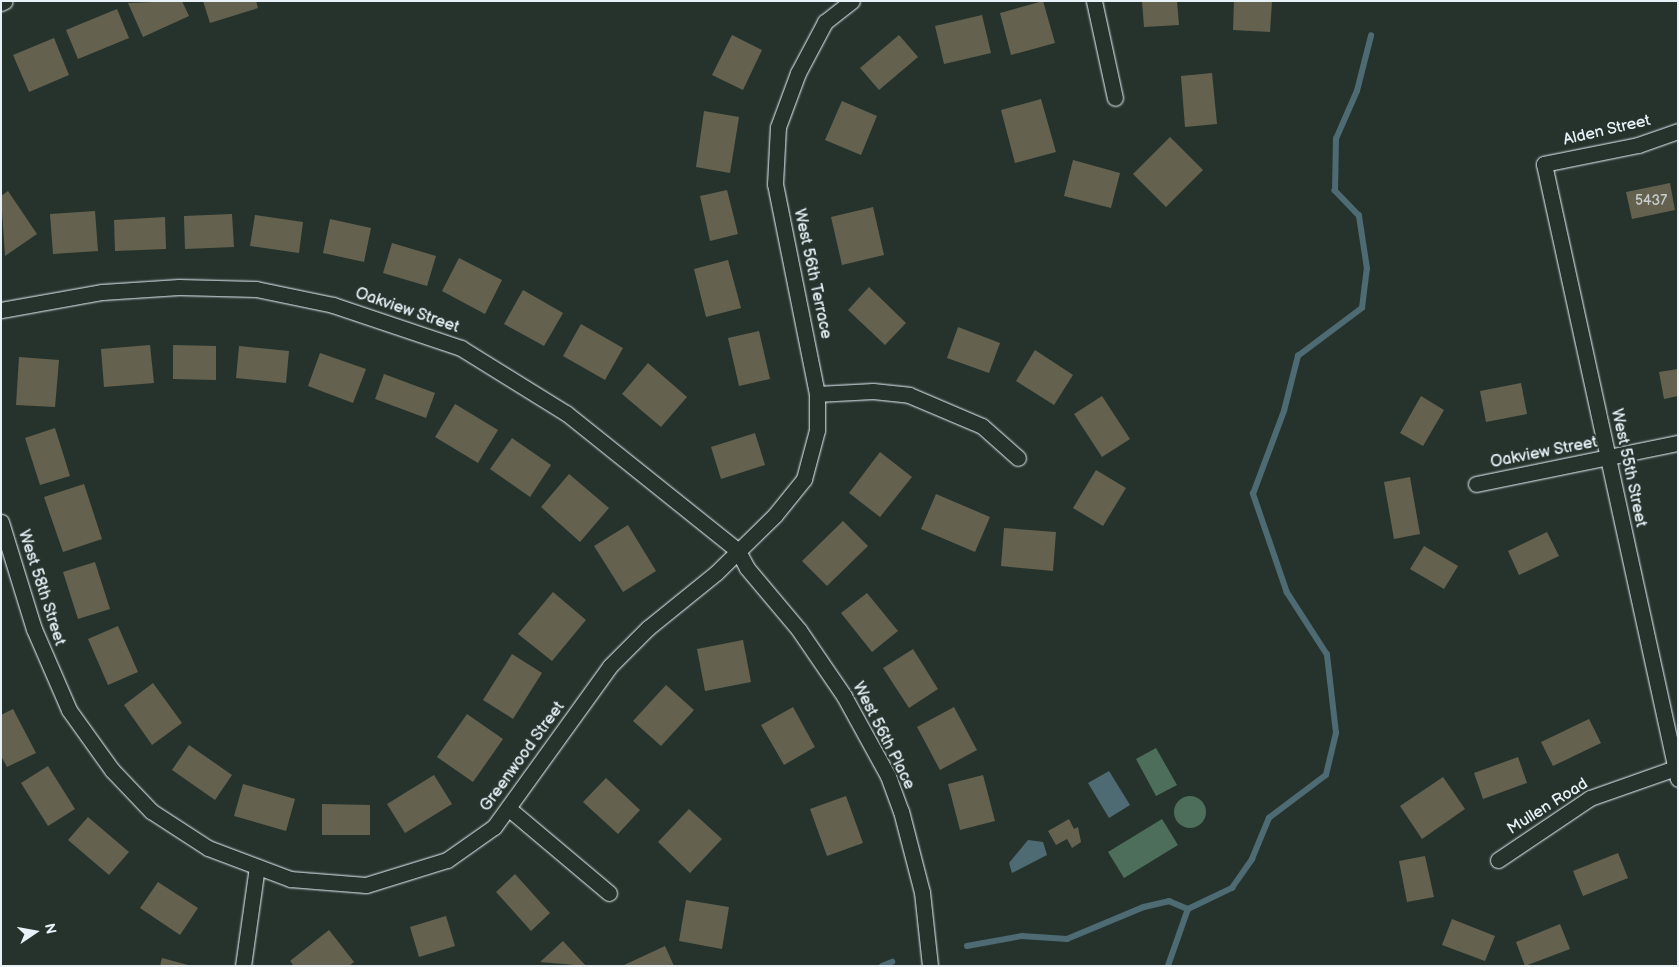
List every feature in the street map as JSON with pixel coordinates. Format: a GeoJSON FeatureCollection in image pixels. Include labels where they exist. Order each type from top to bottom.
{"type":"FeatureCollection","features":[{"type":"Feature","properties":{"kind":"street"},"geometry":{"type":"LineString","coordinates":[[1,3],[5,1]]}},
{"type":"Feature","properties":{"kind":"street","name":"West 56th Terrace"},"geometry":{"type":"LineString","coordinates":[[738,551],[804,479],[817,430],[817,394],[776,184],[778,127],[798,73],[825,22],[852,1]]}},
{"type":"Feature","properties":{"kind":"street"},"geometry":{"type":"LineString","coordinates":[[1094,1],[1115,98]]}},
{"type":"Feature","properties":{"kind":"street","name":"Alden Street"},"geometry":{"type":"LineString","coordinates":[[1544,164],[1638,145],[1678,131]]}},
{"type":"Feature","properties":{"kind":"street","name":"West 55th Street"},"geometry":{"type":"LineString","coordinates":[[1544,164],[1676,774]]}},
{"type":"Feature","properties":{"kind":"street","name":"Oakview Street"},"geometry":{"type":"LineString","coordinates":[[1,310],[102,292],[178,287],[256,289],[333,305],[461,348],[566,413],[738,551]]}},
{"type":"Feature","properties":{"kind":"street"},"geometry":{"type":"LineString","coordinates":[[817,394],[873,391],[909,395],[982,426],[1018,458]]}},
{"type":"Feature","properties":{"kind":"street","name":"Oakview Street"},"geometry":{"type":"LineString","coordinates":[[1476,484],[1678,443]]}},
{"type":"Feature","properties":{"kind":"street","name":"West 58th Street"},"geometry":{"type":"LineString","coordinates":[[1,522],[34,629],[69,710],[112,770],[150,811],[208,848],[257,867]]}},
{"type":"Feature","properties":{"kind":"street","name":"Greenwood Street"},"geometry":{"type":"LineString","coordinates":[[257,867],[290,879],[366,885],[447,860],[494,828],[610,666],[738,551]]}},
{"type":"Feature","properties":{"kind":"street","name":"West 56th Place"},"geometry":{"type":"LineString","coordinates":[[738,551],[747,568],[799,630],[844,696],[888,776],[922,892],[930,966]]}},
{"type":"Feature","properties":{"kind":"street","name":"Mullen Road"},"geometry":{"type":"LineString","coordinates":[[1498,860],[1590,798],[1676,774]]}},
{"type":"Feature","properties":{"kind":"street"},"geometry":{"type":"LineString","coordinates":[[508,808],[610,892]]}},
{"type":"Feature","properties":{"kind":"street"},"geometry":{"type":"LineString","coordinates":[[243,966],[257,867]]}},
{"type":"Feature","properties":{"kind":"green space"},"geometry":{"type":"Polygon","coordinates":[[[1156,748],[1177,785],[1156,796],[1136,759],[1156,748]]]}},
{"type":"Feature","properties":{"kind":"green space"},"geometry":{"type":"Polygon","coordinates":[[[1190,796],[1196,797],[1201,801],[1205,806],[1205,818],[1201,823],[1196,827],[1190,828],[1184,827],[1179,823],[1175,818],[1174,812],[1175,806],[1179,801],[1184,797],[1190,796]]]}},
{"type":"Feature","properties":{"kind":"green space"},"geometry":{"type":"Polygon","coordinates":[[[1162,819],[1178,845],[1124,878],[1108,852],[1162,819]]]}},
{"type":"Feature","properties":{"kind":"water"},"geometry":{"type":"Polygon","coordinates":[[[1109,771],[1130,805],[1109,818],[1088,783],[1109,771]]]}},
{"type":"Feature","properties":{"kind":"water"},"geometry":{"type":"Polygon","coordinates":[[[1028,840],[1043,842],[1047,855],[1012,873],[1009,863],[1028,840]]]}},
{"type":"Feature","properties":{"kind":"building"},"geometry":{"type":"Polygon","coordinates":[[[182,1],[189,16],[143,37],[128,3],[182,1]]]}},
{"type":"Feature","properties":{"kind":"building"},"geometry":{"type":"Polygon","coordinates":[[[203,1],[256,1],[258,8],[210,23],[203,1]]]}},
{"type":"Feature","properties":{"kind":"building"},"geometry":{"type":"Polygon","coordinates":[[[1043,1],[1055,43],[1011,55],[1000,13],[1043,1]]]}},
{"type":"Feature","properties":{"kind":"building"},"geometry":{"type":"Polygon","coordinates":[[[1142,1],[1177,1],[1179,25],[1144,27],[1142,1]]]}},
{"type":"Feature","properties":{"kind":"building"},"geometry":{"type":"Polygon","coordinates":[[[1234,1],[1272,1],[1270,32],[1233,30],[1234,1]]]}},
{"type":"Feature","properties":{"kind":"building"},"geometry":{"type":"Polygon","coordinates":[[[117,9],[129,38],[78,59],[66,30],[117,9]]]}},
{"type":"Feature","properties":{"kind":"building"},"geometry":{"type":"Polygon","coordinates":[[[982,15],[991,53],[944,64],[935,26],[982,15]]]}},
{"type":"Feature","properties":{"kind":"building"},"geometry":{"type":"Polygon","coordinates":[[[732,35],[762,50],[743,90],[712,75],[732,35]]]}},
{"type":"Feature","properties":{"kind":"building"},"geometry":{"type":"Polygon","coordinates":[[[899,35],[918,57],[879,90],[860,68],[899,35]]]}},
{"type":"Feature","properties":{"kind":"building"},"geometry":{"type":"Polygon","coordinates":[[[54,38],[69,75],[29,92],[13,55],[54,38]]]}},
{"type":"Feature","properties":{"kind":"building"},"geometry":{"type":"Polygon","coordinates":[[[1212,73],[1217,124],[1185,127],[1181,76],[1212,73]]]}},
{"type":"Feature","properties":{"kind":"building"},"geometry":{"type":"Polygon","coordinates":[[[1041,99],[1056,152],[1015,163],[1001,110],[1041,99]]]}},
{"type":"Feature","properties":{"kind":"building"},"geometry":{"type":"Polygon","coordinates":[[[842,101],[877,116],[861,155],[825,140],[842,101]]]}},
{"type":"Feature","properties":{"kind":"building"},"geometry":{"type":"Polygon","coordinates":[[[704,111],[739,117],[730,173],[696,167],[704,111]]]}},
{"type":"Feature","properties":{"kind":"building"},"geometry":{"type":"Polygon","coordinates":[[[1170,137],[1203,170],[1166,207],[1133,174],[1170,137]]]}},
{"type":"Feature","properties":{"kind":"building"},"geometry":{"type":"Polygon","coordinates":[[[1073,160],[1120,173],[1111,208],[1064,196],[1073,160]]]}},
{"type":"Feature","properties":{"kind":"building"},"geometry":{"type":"Polygon","coordinates":[[[1670,183],[1675,210],[1632,219],[1626,192],[1670,183]]]}},
{"type":"Feature","properties":{"kind":"building"},"geometry":{"type":"Polygon","coordinates":[[[727,190],[738,234],[710,241],[700,196],[727,190]]]}},
{"type":"Feature","properties":{"kind":"building"},"geometry":{"type":"Polygon","coordinates":[[[8,191],[37,234],[5,256],[1,196],[8,191]]]}},
{"type":"Feature","properties":{"kind":"building"},"geometry":{"type":"Polygon","coordinates":[[[873,207],[884,255],[842,265],[831,217],[873,207]]]}},
{"type":"Feature","properties":{"kind":"building"},"geometry":{"type":"Polygon","coordinates":[[[95,211],[98,251],[53,254],[50,214],[95,211]]]}},
{"type":"Feature","properties":{"kind":"building"},"geometry":{"type":"Polygon","coordinates":[[[232,214],[234,247],[185,249],[184,216],[232,214]]]}},
{"type":"Feature","properties":{"kind":"building"},"geometry":{"type":"Polygon","coordinates":[[[255,215],[303,222],[299,253],[250,246],[255,215]]]}},
{"type":"Feature","properties":{"kind":"building"},"geometry":{"type":"Polygon","coordinates":[[[165,217],[166,249],[115,251],[114,220],[165,217]]]}},
{"type":"Feature","properties":{"kind":"building"},"geometry":{"type":"Polygon","coordinates":[[[330,219],[371,228],[364,262],[323,253],[330,219]]]}},
{"type":"Feature","properties":{"kind":"building"},"geometry":{"type":"Polygon","coordinates":[[[392,243],[436,256],[427,286],[383,273],[392,243]]]}},
{"type":"Feature","properties":{"kind":"building"},"geometry":{"type":"Polygon","coordinates":[[[459,258],[502,280],[485,314],[442,291],[459,258]]]}},
{"type":"Feature","properties":{"kind":"building"},"geometry":{"type":"Polygon","coordinates":[[[728,260],[741,308],[706,317],[694,269],[728,260]]]}},
{"type":"Feature","properties":{"kind":"building"},"geometry":{"type":"Polygon","coordinates":[[[869,287],[906,323],[885,345],[848,310],[869,287]]]}},
{"type":"Feature","properties":{"kind":"building"},"geometry":{"type":"Polygon","coordinates":[[[523,290],[563,313],[544,346],[504,324],[523,290]]]}},
{"type":"Feature","properties":{"kind":"building"},"geometry":{"type":"Polygon","coordinates":[[[581,324],[623,348],[605,380],[563,356],[581,324]]]}},
{"type":"Feature","properties":{"kind":"building"},"geometry":{"type":"Polygon","coordinates":[[[958,327],[1000,343],[989,373],[947,358],[958,327]]]}},
{"type":"Feature","properties":{"kind":"building"},"geometry":{"type":"Polygon","coordinates":[[[759,331],[770,379],[739,386],[728,338],[759,331]]]}},
{"type":"Feature","properties":{"kind":"building"},"geometry":{"type":"Polygon","coordinates":[[[150,345],[154,383],[104,387],[101,349],[150,345]]]}},
{"type":"Feature","properties":{"kind":"building"},"geometry":{"type":"Polygon","coordinates":[[[173,345],[216,346],[216,380],[173,379],[173,345]]]}},
{"type":"Feature","properties":{"kind":"building"},"geometry":{"type":"Polygon","coordinates":[[[239,346],[289,351],[286,383],[236,378],[239,346]]]}},
{"type":"Feature","properties":{"kind":"building"},"geometry":{"type":"Polygon","coordinates":[[[1035,350],[1073,375],[1054,405],[1016,381],[1035,350]]]}},
{"type":"Feature","properties":{"kind":"building"},"geometry":{"type":"Polygon","coordinates":[[[320,353],[366,369],[353,403],[308,386],[320,353]]]}},
{"type":"Feature","properties":{"kind":"building"},"geometry":{"type":"Polygon","coordinates":[[[19,357],[59,360],[55,407],[16,405],[19,357]]]}},
{"type":"Feature","properties":{"kind":"building"},"geometry":{"type":"Polygon","coordinates":[[[648,363],[687,397],[661,427],[622,394],[648,363]]]}},
{"type":"Feature","properties":{"kind":"building"},"geometry":{"type":"Polygon","coordinates":[[[1678,369],[1678,396],[1664,399],[1659,372],[1678,369]]]}},
{"type":"Feature","properties":{"kind":"building"},"geometry":{"type":"Polygon","coordinates":[[[384,374],[435,393],[426,418],[375,399],[384,374]]]}},
{"type":"Feature","properties":{"kind":"building"},"geometry":{"type":"Polygon","coordinates":[[[1521,383],[1527,414],[1486,422],[1480,391],[1521,383]]]}},
{"type":"Feature","properties":{"kind":"building"},"geometry":{"type":"Polygon","coordinates":[[[1102,396],[1130,439],[1102,457],[1074,414],[1102,396]]]}},
{"type":"Feature","properties":{"kind":"building"},"geometry":{"type":"Polygon","coordinates":[[[1421,396],[1444,410],[1423,446],[1400,433],[1421,396]]]}},
{"type":"Feature","properties":{"kind":"building"},"geometry":{"type":"Polygon","coordinates":[[[455,404],[498,430],[478,463],[435,437],[455,404]]]}},
{"type":"Feature","properties":{"kind":"building"},"geometry":{"type":"Polygon","coordinates":[[[55,428],[70,476],[40,485],[25,438],[55,428]]]}},
{"type":"Feature","properties":{"kind":"building"},"geometry":{"type":"Polygon","coordinates":[[[755,433],[765,465],[721,479],[711,447],[755,433]]]}},
{"type":"Feature","properties":{"kind":"building"},"geometry":{"type":"Polygon","coordinates":[[[512,438],[551,465],[530,497],[490,469],[512,438]]]}},
{"type":"Feature","properties":{"kind":"building"},"geometry":{"type":"Polygon","coordinates":[[[880,452],[912,477],[880,517],[849,493],[880,452]]]}},
{"type":"Feature","properties":{"kind":"building"},"geometry":{"type":"Polygon","coordinates":[[[1096,470],[1126,488],[1103,526],[1073,508],[1096,470]]]}},
{"type":"Feature","properties":{"kind":"building"},"geometry":{"type":"Polygon","coordinates":[[[569,474],[609,508],[580,542],[541,507],[569,474]]]}},
{"type":"Feature","properties":{"kind":"building"},"geometry":{"type":"Polygon","coordinates":[[[1410,477],[1420,534],[1394,539],[1384,482],[1410,477]]]}},
{"type":"Feature","properties":{"kind":"building"},"geometry":{"type":"Polygon","coordinates":[[[84,484],[102,539],[63,552],[44,497],[84,484]]]}},
{"type":"Feature","properties":{"kind":"building"},"geometry":{"type":"Polygon","coordinates":[[[936,494],[990,517],[975,552],[921,529],[936,494]]]}},
{"type":"Feature","properties":{"kind":"building"},"geometry":{"type":"Polygon","coordinates":[[[843,521],[868,546],[827,586],[802,561],[843,521]]]}},
{"type":"Feature","properties":{"kind":"building"},"geometry":{"type":"Polygon","coordinates":[[[628,525],[656,571],[623,592],[594,546],[628,525]]]}},
{"type":"Feature","properties":{"kind":"building"},"geometry":{"type":"Polygon","coordinates":[[[1004,528],[1056,532],[1053,571],[1001,566],[1004,528]]]}},
{"type":"Feature","properties":{"kind":"building"},"geometry":{"type":"Polygon","coordinates":[[[1547,532],[1559,556],[1519,575],[1508,551],[1547,532]]]}},
{"type":"Feature","properties":{"kind":"building"},"geometry":{"type":"Polygon","coordinates":[[[1424,546],[1458,566],[1444,589],[1410,569],[1424,546]]]}},
{"type":"Feature","properties":{"kind":"building"},"geometry":{"type":"Polygon","coordinates":[[[95,562],[110,609],[78,619],[63,572],[95,562]]]}},
{"type":"Feature","properties":{"kind":"building"},"geometry":{"type":"Polygon","coordinates":[[[553,592],[586,620],[552,661],[518,634],[553,592]]]}},
{"type":"Feature","properties":{"kind":"building"},"geometry":{"type":"Polygon","coordinates":[[[867,593],[898,631],[872,652],[841,613],[867,593]]]}},
{"type":"Feature","properties":{"kind":"building"},"geometry":{"type":"Polygon","coordinates":[[[118,626],[138,672],[108,685],[88,639],[118,626]]]}},
{"type":"Feature","properties":{"kind":"building"},"geometry":{"type":"Polygon","coordinates":[[[743,640],[751,682],[705,691],[697,649],[743,640]]]}},
{"type":"Feature","properties":{"kind":"building"},"geometry":{"type":"Polygon","coordinates":[[[913,649],[938,689],[909,708],[883,668],[913,649]]]}},
{"type":"Feature","properties":{"kind":"building"},"geometry":{"type":"Polygon","coordinates":[[[512,654],[542,673],[513,719],[483,700],[512,654]]]}},
{"type":"Feature","properties":{"kind":"building"},"geometry":{"type":"Polygon","coordinates":[[[153,683],[182,723],[152,745],[124,705],[153,683]]]}},
{"type":"Feature","properties":{"kind":"building"},"geometry":{"type":"Polygon","coordinates":[[[666,685],[694,710],[661,746],[633,721],[666,685]]]}},
{"type":"Feature","properties":{"kind":"building"},"geometry":{"type":"Polygon","coordinates":[[[793,707],[815,747],[784,765],[761,725],[793,707]]]}},
{"type":"Feature","properties":{"kind":"building"},"geometry":{"type":"Polygon","coordinates":[[[954,707],[977,750],[940,770],[917,727],[954,707]]]}},
{"type":"Feature","properties":{"kind":"building"},"geometry":{"type":"Polygon","coordinates":[[[13,709],[36,753],[7,767],[1,756],[1,715],[13,709]]]}},
{"type":"Feature","properties":{"kind":"building"},"geometry":{"type":"Polygon","coordinates":[[[467,714],[503,739],[473,782],[437,757],[467,714]]]}},
{"type":"Feature","properties":{"kind":"building"},"geometry":{"type":"Polygon","coordinates":[[[1589,719],[1601,743],[1553,766],[1541,742],[1589,719]]]}},
{"type":"Feature","properties":{"kind":"building"},"geometry":{"type":"Polygon","coordinates":[[[189,745],[232,775],[215,800],[172,770],[189,745]]]}},
{"type":"Feature","properties":{"kind":"building"},"geometry":{"type":"Polygon","coordinates":[[[1518,757],[1527,783],[1483,799],[1474,773],[1518,757]]]}},
{"type":"Feature","properties":{"kind":"building"},"geometry":{"type":"Polygon","coordinates":[[[48,766],[75,809],[48,826],[21,783],[48,766]]]}},
{"type":"Feature","properties":{"kind":"building"},"geometry":{"type":"Polygon","coordinates":[[[434,775],[452,804],[405,833],[387,804],[434,775]]]}},
{"type":"Feature","properties":{"kind":"building"},"geometry":{"type":"Polygon","coordinates":[[[983,775],[995,821],[960,830],[948,784],[983,775]]]}},
{"type":"Feature","properties":{"kind":"building"},"geometry":{"type":"Polygon","coordinates":[[[1443,777],[1465,809],[1422,839],[1400,806],[1443,777]]]}},
{"type":"Feature","properties":{"kind":"building"},"geometry":{"type":"Polygon","coordinates":[[[606,778],[640,810],[618,834],[583,802],[606,778]]]}},
{"type":"Feature","properties":{"kind":"building"},"geometry":{"type":"Polygon","coordinates":[[[243,784],[295,799],[286,831],[234,816],[243,784]]]}},
{"type":"Feature","properties":{"kind":"building"},"geometry":{"type":"Polygon","coordinates":[[[846,796],[863,843],[827,856],[810,809],[846,796]]]}},
{"type":"Feature","properties":{"kind":"building"},"geometry":{"type":"Polygon","coordinates":[[[322,804],[370,805],[370,835],[322,835],[322,804]]]}},
{"type":"Feature","properties":{"kind":"building"},"geometry":{"type":"Polygon","coordinates":[[[689,809],[722,839],[690,873],[658,842],[689,809]]]}},
{"type":"Feature","properties":{"kind":"building"},"geometry":{"type":"Polygon","coordinates":[[[88,817],[129,852],[109,875],[68,840],[88,817]]]}},
{"type":"Feature","properties":{"kind":"building"},"geometry":{"type":"Polygon","coordinates":[[[1069,819],[1074,829],[1078,827],[1081,842],[1072,848],[1067,839],[1056,845],[1048,831],[1069,819]]]}},
{"type":"Feature","properties":{"kind":"building"},"geometry":{"type":"Polygon","coordinates":[[[1618,853],[1628,878],[1583,896],[1573,871],[1618,853]]]}},
{"type":"Feature","properties":{"kind":"building"},"geometry":{"type":"Polygon","coordinates":[[[1425,856],[1434,897],[1407,902],[1399,861],[1425,856]]]}},
{"type":"Feature","properties":{"kind":"building"},"geometry":{"type":"Polygon","coordinates":[[[515,874],[550,913],[531,931],[496,892],[515,874]]]}},
{"type":"Feature","properties":{"kind":"building"},"geometry":{"type":"Polygon","coordinates":[[[158,882],[198,908],[180,935],[140,908],[158,882]]]}},
{"type":"Feature","properties":{"kind":"building"},"geometry":{"type":"Polygon","coordinates":[[[686,900],[729,907],[722,949],[679,941],[686,900]]]}},
{"type":"Feature","properties":{"kind":"building"},"geometry":{"type":"Polygon","coordinates":[[[446,916],[455,946],[419,957],[410,927],[446,916]]]}},
{"type":"Feature","properties":{"kind":"building"},"geometry":{"type":"Polygon","coordinates":[[[1452,919],[1495,936],[1485,961],[1442,945],[1452,919]]]}},
{"type":"Feature","properties":{"kind":"building"},"geometry":{"type":"Polygon","coordinates":[[[1560,924],[1570,949],[1525,966],[1516,942],[1560,924]]]}},
{"type":"Feature","properties":{"kind":"building"},"geometry":{"type":"Polygon","coordinates":[[[329,930],[354,962],[349,966],[294,966],[290,961],[329,930]]]}},
{"type":"Feature","properties":{"kind":"building"},"geometry":{"type":"Polygon","coordinates":[[[563,941],[586,966],[540,962],[563,941]]]}},
{"type":"Feature","properties":{"kind":"building"},"geometry":{"type":"Polygon","coordinates":[[[665,946],[674,966],[622,966],[665,946]]]}},
{"type":"Feature","properties":{"kind":"building"},"geometry":{"type":"Polygon","coordinates":[[[162,958],[188,965],[188,966],[160,966],[162,958]]]}},
{"type":"Feature","properties":{"kind":"waterway"},"geometry":{"type":"LineString","coordinates":[[1168,966],[1188,909],[1232,888],[1252,859],[1269,818],[1326,775],[1336,733],[1327,655],[1287,593],[1253,494],[1284,411],[1298,356],[1362,308],[1367,269],[1359,216],[1335,191],[1336,139],[1357,91],[1371,36]]}},
{"type":"Feature","properties":{"kind":"waterway"},"geometry":{"type":"LineString","coordinates":[[967,946],[1022,936],[1067,939],[1144,907],[1169,901],[1188,909]]}},
{"type":"Feature","properties":{"kind":"waterway"},"geometry":{"type":"LineString","coordinates":[[882,966],[892,962]]}}]}
